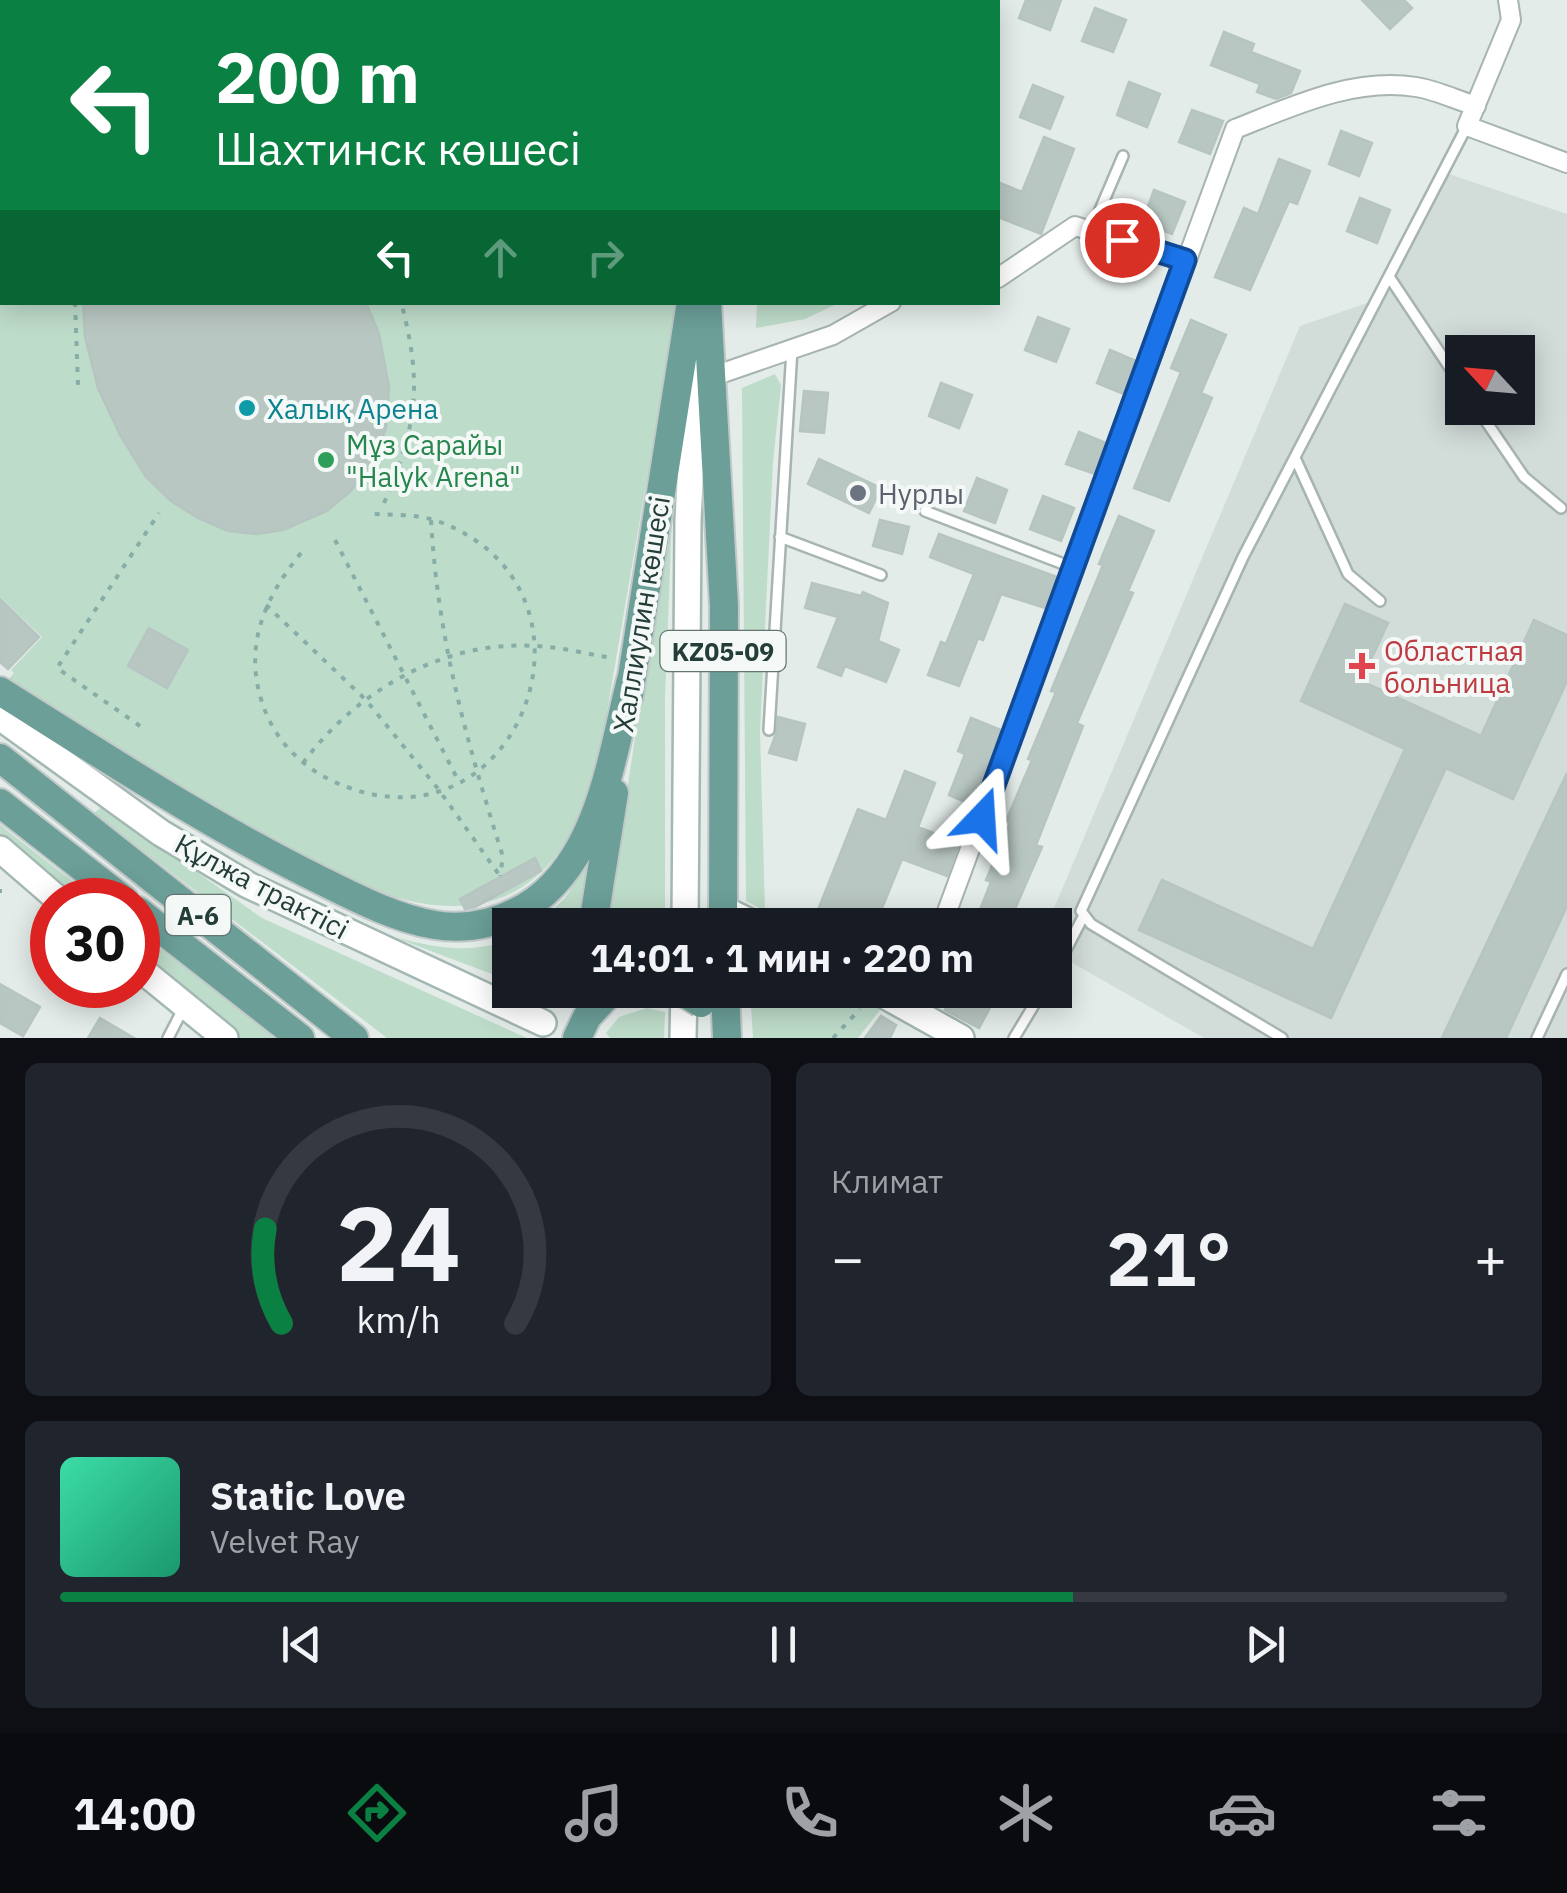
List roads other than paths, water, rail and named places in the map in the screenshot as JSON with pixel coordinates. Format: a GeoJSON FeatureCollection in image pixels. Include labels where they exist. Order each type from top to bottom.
{"type":"FeatureCollection","features":[{"type":"Feature","properties":{"kind":"main road","name":"Халлиулин көшесі"},"geometry":{"type":"LineString","coordinates":[[595,908],[624,669],[690,305]]}},
{"type":"Feature","properties":{"kind":"main road","name":"Халлиулин көшесі"},"geometry":{"type":"LineString","coordinates":[[704,305],[724,606],[723,908]]}},
{"type":"Feature","properties":{"kind":"main road","name":"Халлиулин көшесі"},"geometry":{"type":"LineString","coordinates":[[685,908],[688,520],[704,305]]}},
{"type":"Feature","properties":{"kind":"main road"},"geometry":{"type":"LineString","coordinates":[[0,691],[186,807],[292,866],[406,917],[436,926],[462,926],[495,923],[537,899],[564,870],[585,837],[599,801],[624,669]]}},
{"type":"Feature","properties":{"kind":"main road","name":"Құлжа трактісі"},"geometry":{"type":"LineString","coordinates":[[0,717],[161,833],[248,885],[543,1023]]}},
{"type":"Feature","properties":{"kind":"main road","name":"A-6"},"geometry":{"type":"LineString","coordinates":[[0,758],[354,1038]]}},
{"type":"Feature","properties":{"kind":"main road"},"geometry":{"type":"LineString","coordinates":[[11,811],[96,878]]}},
{"type":"Feature","properties":{"kind":"main road"},"geometry":{"type":"LineString","coordinates":[[0,849],[33,878]]}},
{"type":"Feature","properties":{"kind":"main road","name":"A-6"},"geometry":{"type":"LineString","coordinates":[[160,928],[300,1038]]}},
{"type":"Feature","properties":{"kind":"main road"},"geometry":{"type":"LineString","coordinates":[[160,986],[225,1038]]}},
{"type":"Feature","properties":{"kind":"main road"},"geometry":{"type":"LineString","coordinates":[[682,1038],[692,1008]]}},
{"type":"Feature","properties":{"kind":"main road"},"geometry":{"type":"LineString","coordinates":[[706,1008],[719,1038]]}},
{"type":"Feature","properties":{"kind":"main road"},"geometry":{"type":"LineString","coordinates":[[707,1008],[727,1038]]}},
{"type":"Feature","properties":{"kind":"main road"},"geometry":{"type":"LineString","coordinates":[[924,1008],[960,1038]]}},
{"type":"Feature","properties":{"kind":"street"},"geometry":{"type":"LineString","coordinates":[[1508,0],[1511,20],[1467,126],[1567,163]]}},
{"type":"Feature","properties":{"kind":"street"},"geometry":{"type":"LineString","coordinates":[[948,908],[1235,129],[1308,100],[1369,88],[1416,87],[1476,106]]}},
{"type":"Feature","properties":{"kind":"street"},"geometry":{"type":"LineString","coordinates":[[1000,277],[1075,226],[1185,260]]}},
{"type":"Feature","properties":{"kind":"street"},"geometry":{"type":"LineString","coordinates":[[711,377],[832,335],[886,305]]}},
{"type":"Feature","properties":{"kind":"lane"},"geometry":{"type":"LineString","coordinates":[[1072,938],[1083,917],[1083,903],[1227,592],[1467,126]]}},
{"type":"Feature","properties":{"kind":"lane"},"geometry":{"type":"LineString","coordinates":[[1091,231],[1123,156]]}},
{"type":"Feature","properties":{"kind":"lane"},"geometry":{"type":"LineString","coordinates":[[1390,278],[1445,360]]}},
{"type":"Feature","properties":{"kind":"lane"},"geometry":{"type":"LineString","coordinates":[[768,730],[792,350]]}},
{"type":"Feature","properties":{"kind":"lane"},"geometry":{"type":"LineString","coordinates":[[1489,425],[1524,477],[1561,508]]}},
{"type":"Feature","properties":{"kind":"lane"},"geometry":{"type":"LineString","coordinates":[[1296,460],[1348,574],[1380,602]]}},
{"type":"Feature","properties":{"kind":"lane"},"geometry":{"type":"LineString","coordinates":[[925,511],[1074,568]]}},
{"type":"Feature","properties":{"kind":"lane"},"geometry":{"type":"LineString","coordinates":[[780,536],[881,575]]}},
{"type":"Feature","properties":{"kind":"lane"},"geometry":{"type":"LineString","coordinates":[[1083,917],[1282,1038]]}},
{"type":"Feature","properties":{"kind":"lane"},"geometry":{"type":"LineString","coordinates":[[1537,1038],[1567,974]]}},
{"type":"Feature","properties":{"kind":"lane"},"geometry":{"type":"LineString","coordinates":[[168,1038],[184,1006]]}},
{"type":"Feature","properties":{"kind":"lane"},"geometry":{"type":"LineString","coordinates":[[1014,1038],[1033,1008]]}},
{"type":"Feature","properties":{"kind":"place","name":"Халық Арена"},"geometry":{"type":"Point","coordinates":[247,408]}},
{"type":"Feature","properties":{"kind":"place","name":"Мұз Сарайы \"Halyk Arena\""},"geometry":{"type":"Point","coordinates":[326,460]}},
{"type":"Feature","properties":{"kind":"place","name":"Нурлы"},"geometry":{"type":"Point","coordinates":[858,493]}},
{"type":"Feature","properties":{"kind":"place","name":"Областная больница"},"geometry":{"type":"Point","coordinates":[1362,666]}}]}
